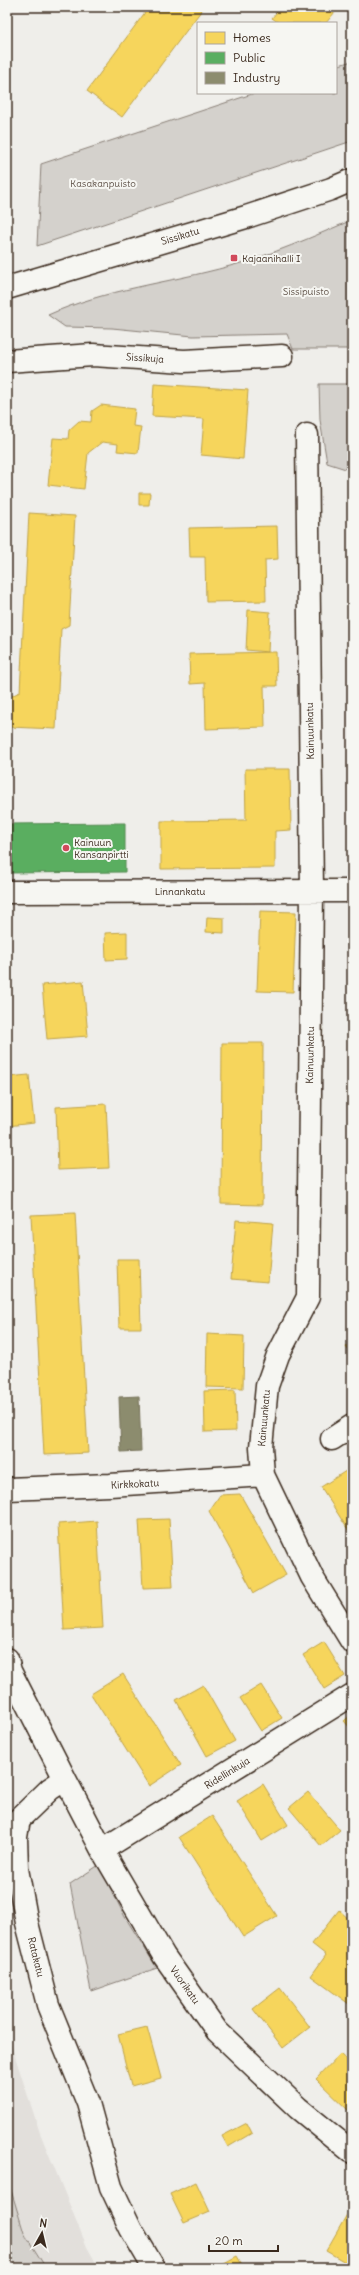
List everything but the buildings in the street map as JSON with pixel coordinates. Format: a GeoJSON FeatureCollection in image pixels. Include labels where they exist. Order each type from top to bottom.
{"type":"FeatureCollection","features":[{"type":"Feature","properties":{"kind":"street","name":"Sissikatu"},"geometry":{"type":"LineString","coordinates":[[7,288],[246,217],[331,189],[352,180]]}},
{"type":"Feature","properties":{"kind":"street","name":"Sissikuja"},"geometry":{"type":"LineString","coordinates":[[7,361],[93,354],[184,361],[282,356]]}},
{"type":"Feature","properties":{"kind":"street","name":"Kainuunkatu"},"geometry":{"type":"LineString","coordinates":[[307,435],[312,891],[308,1297],[278,1355],[266,1386],[261,1447],[263,1475],[312,1577],[352,1642]]}},
{"type":"Feature","properties":{"kind":"street","name":"Linnankatu"},"geometry":{"type":"LineString","coordinates":[[7,892],[352,891]]}},
{"type":"Feature","properties":{"kind":"street"},"geometry":{"type":"LineString","coordinates":[[332,1439],[352,1426]]}},
{"type":"Feature","properties":{"kind":"street","name":"Kirkkokatu"},"geometry":{"type":"LineString","coordinates":[[7,1489],[110,1485],[263,1475]]}},
{"type":"Feature","properties":{"kind":"street"},"geometry":{"type":"LineString","coordinates":[[7,1659],[10,1670],[65,1779]]}},
{"type":"Feature","properties":{"kind":"street","name":"Ridellinkuja"},"geometry":{"type":"LineString","coordinates":[[102,1850],[352,1695]]}},
{"type":"Feature","properties":{"kind":"street","name":"Vuorikatu"},"geometry":{"type":"LineString","coordinates":[[65,1779],[102,1850],[164,1956],[218,2031],[298,2108],[352,2152]]}},
{"type":"Feature","properties":{"kind":"street","name":"Ratakatu"},"geometry":{"type":"LineString","coordinates":[[65,1779],[50,1789],[19,1819],[16,1837],[17,1868],[27,1923],[48,2005],[88,2103],[111,2186],[132,2229],[154,2268]]}},
{"type":"Feature","properties":{"kind":"shaded area"},"geometry":{"type":"Polygon","coordinates":[[[7,2032],[40,2133],[87,2247],[99,2268],[46,2268],[24,2233],[7,2177],[7,2032]]]}},
{"type":"Feature","properties":{"kind":"green space","name":"Kasakanpuisto"},"geometry":{"type":"Polygon","coordinates":[[[352,61],[352,141],[37,246],[41,164],[252,94],[337,94],[337,66],[352,61]]]}},
{"type":"Feature","properties":{"kind":"green space","name":"Sissipuisto"},"geometry":{"type":"Polygon","coordinates":[[[352,220],[352,349],[293,349],[287,334],[193,336],[112,328],[65,327],[48,315],[92,299],[246,262],[352,220]]]}},
{"type":"Feature","properties":{"kind":"green space"},"geometry":{"type":"Polygon","coordinates":[[[319,384],[352,384],[352,471],[327,463],[320,420],[319,384]]]}},
{"type":"Feature","properties":{"kind":"green space"},"geometry":{"type":"Polygon","coordinates":[[[99,1865],[125,1917],[157,1968],[91,1991],[70,1884],[99,1865]]]}},
{"type":"Feature","properties":{"kind":"green space"},"geometry":{"type":"Polygon","coordinates":[[[7,2177],[24,2233],[46,2268],[7,2268],[7,2177]]]}},
{"type":"Feature","properties":{"kind":"place","name":"Kajaanihalli I"},"geometry":{"type":"Point","coordinates":[234,258]}},
{"type":"Feature","properties":{"kind":"place","name":"Kainuun Kansanpirtti"},"geometry":{"type":"Point","coordinates":[66,848]}}]}
